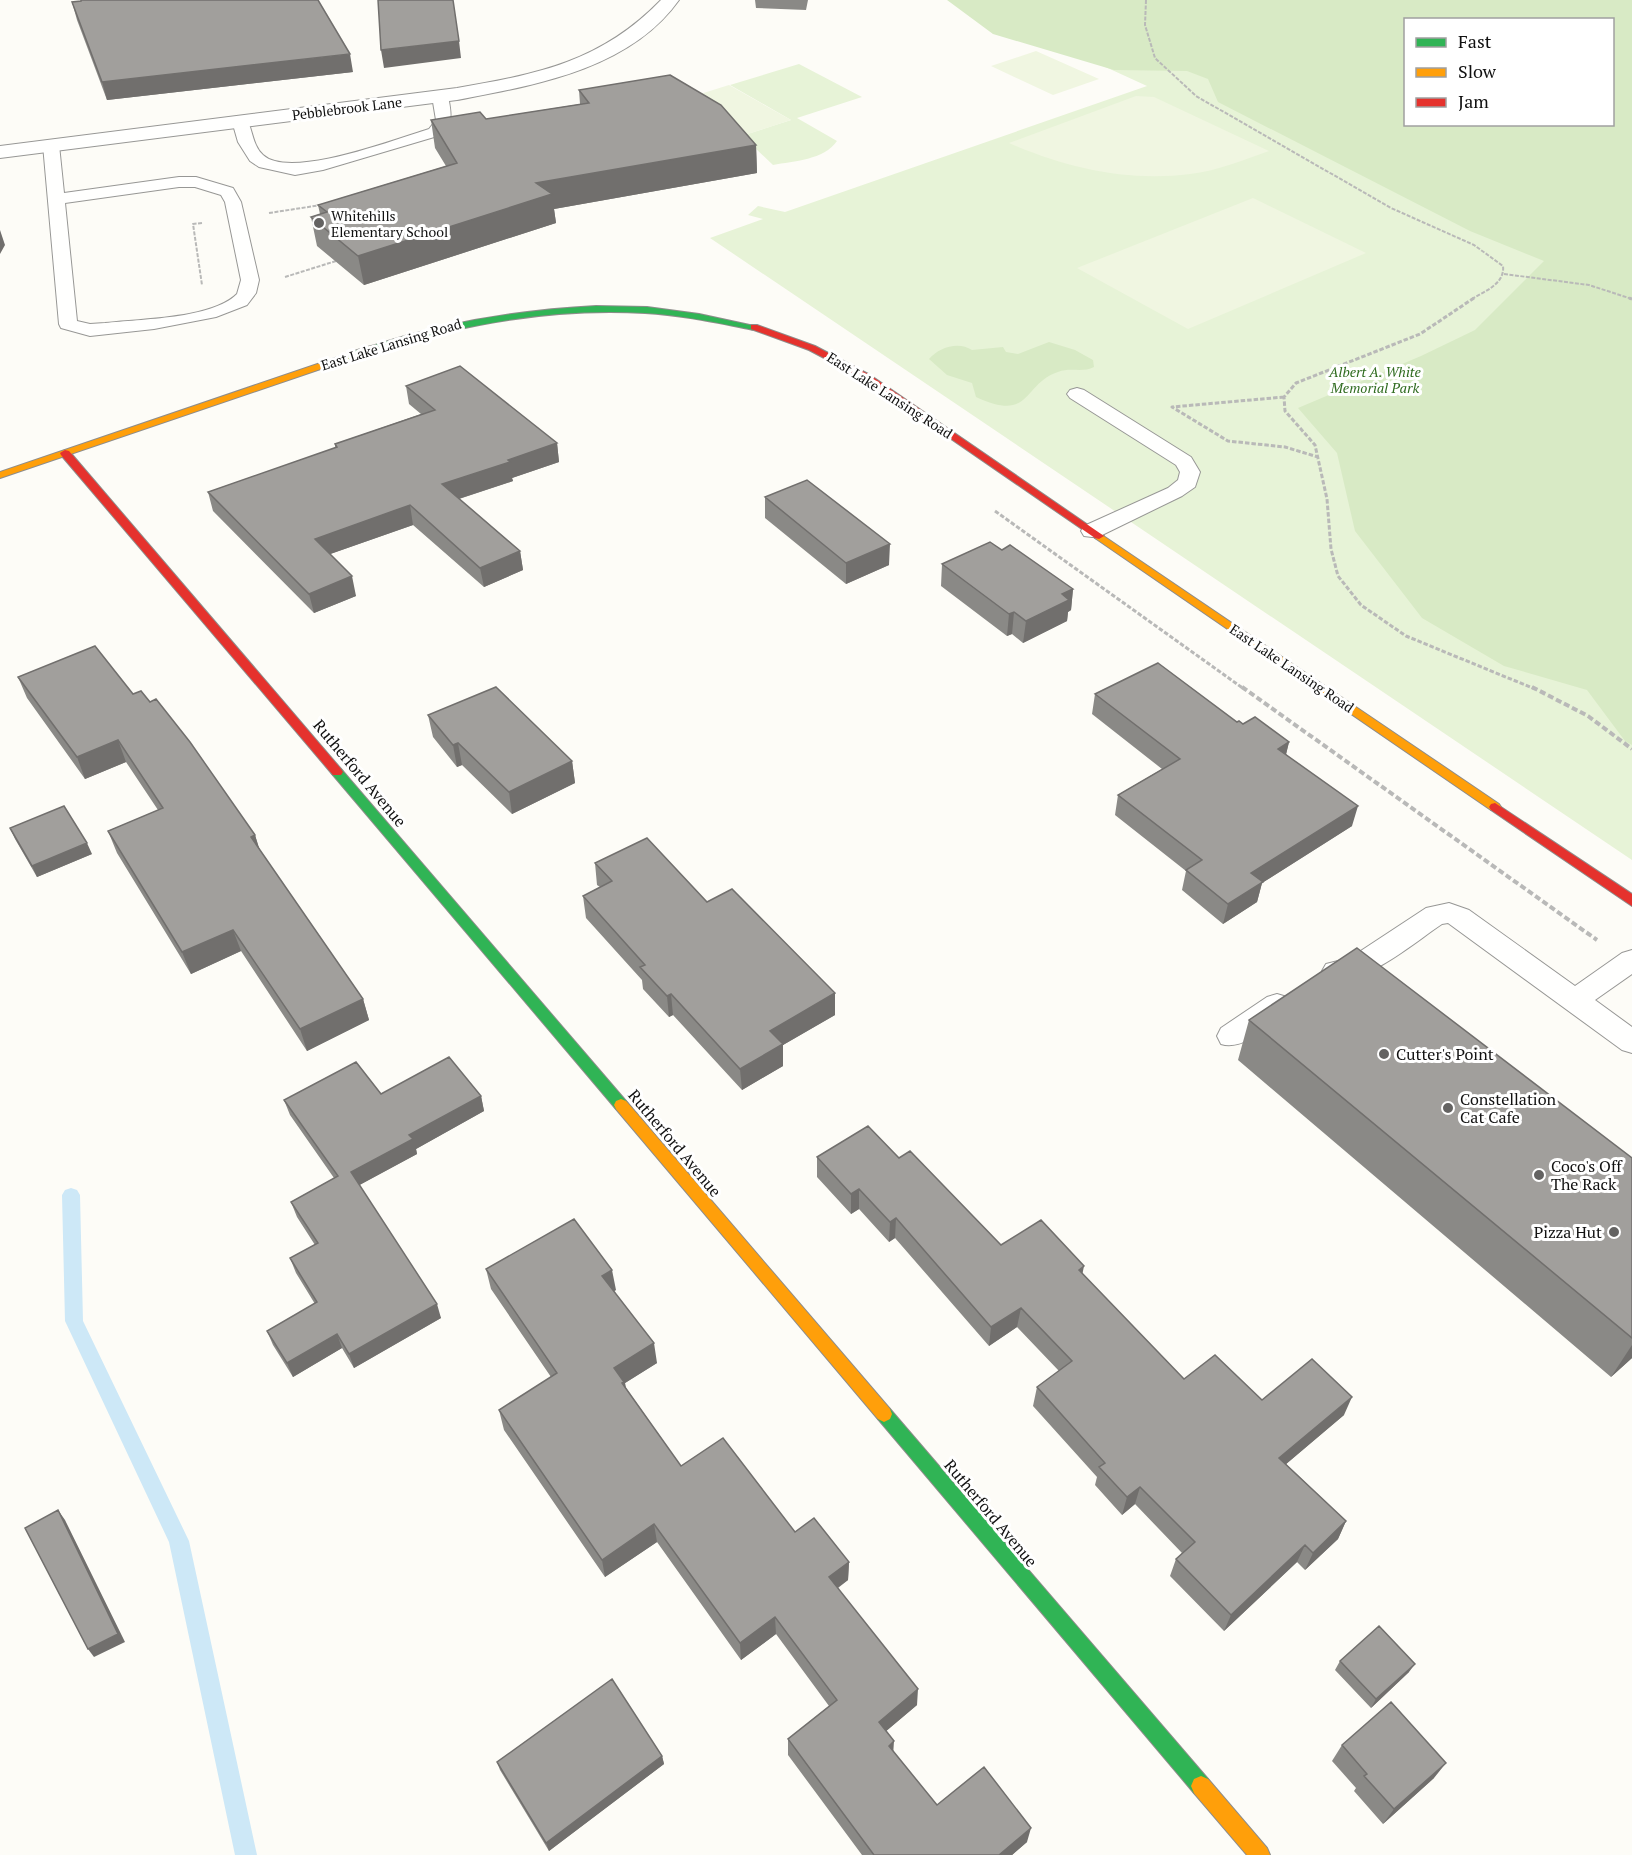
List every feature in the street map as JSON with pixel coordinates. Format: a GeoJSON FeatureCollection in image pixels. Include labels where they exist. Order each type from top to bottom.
{"type":"FeatureCollection","features":[{"type":"Feature","properties":{"kind":"main road","name":"East Lake Lansing Road"},"geometry":{"type":"LineString","coordinates":[[0,475],[387,343],[459,322],[548,309],[636,308],[726,320],[769,330],[817,348],[867,377],[1632,902]]}},
{"type":"Feature","properties":{"kind":"main road","name":"Rutherford Avenue"},"geometry":{"type":"LineString","coordinates":[[65,453],[1260,1855]]}},
{"type":"Feature","properties":{"kind":"street","name":"Pebblebrook Lane"},"geometry":{"type":"LineString","coordinates":[[0,152],[440,96],[506,85],[597,58],[627,41],[652,21],[670,0]]}},
{"type":"Feature","properties":{"kind":"lane"},"geometry":{"type":"LineString","coordinates":[[240,121],[246,142],[256,158],[265,164],[295,170],[317,167],[435,132],[442,127],[445,117],[440,96]]}},
{"type":"Feature","properties":{"kind":"lane"},"geometry":{"type":"LineString","coordinates":[[51,145],[56,199],[68,324],[90,330],[200,315],[221,310],[239,302],[249,291],[250,280],[233,201],[227,192],[196,182],[179,182],[56,199]]}},
{"type":"Feature","properties":{"kind":"lane"},"geometry":{"type":"LineString","coordinates":[[1077,394],[1184,461],[1190,472],[1188,483],[1175,492],[1092,531]]}},
{"type":"Feature","properties":{"kind":"lane"},"geometry":{"type":"LineString","coordinates":[[1231,1036],[1325,974],[1366,974],[1435,915],[1449,914],[1460,917],[1629,1036]]}},
{"type":"Feature","properties":{"kind":"lane"},"geometry":{"type":"LineString","coordinates":[[1575,1000],[1630,961]]}},
{"type":"Feature","properties":{"kind":"path"},"geometry":{"type":"LineString","coordinates":[[1146,0],[1145,25],[1155,58],[1196,96],[1391,208],[1474,245],[1503,266],[1504,274],[1500,281],[1420,334],[1296,383],[1284,397],[1172,407],[1228,441],[1285,447],[1318,457]]}},
{"type":"Feature","properties":{"kind":"path"},"geometry":{"type":"LineString","coordinates":[[203,293],[193,224],[325,204]]}},
{"type":"Feature","properties":{"kind":"path"},"geometry":{"type":"LineString","coordinates":[[279,279],[336,261]]}},
{"type":"Feature","properties":{"kind":"path"},"geometry":{"type":"LineString","coordinates":[[1504,274],[1589,285],[1632,299]]}},
{"type":"Feature","properties":{"kind":"path"},"geometry":{"type":"LineString","coordinates":[[1284,397],[1285,411],[1315,445],[1326,499],[1330,549],[1338,576],[1361,605],[1406,636],[1534,688],[1588,716],[1632,749]]}},
{"type":"Feature","properties":{"kind":"path"},"geometry":{"type":"LineString","coordinates":[[986,505],[1630,961]]}},
{"type":"Feature","properties":{"kind":"green space"},"geometry":{"type":"Polygon","coordinates":[[[947,0],[1632,0],[1632,745],[1625,741],[1587,690],[1504,666],[1422,618],[1355,531],[1337,453],[1298,408],[1421,356],[1475,330],[1544,261],[1470,231],[1218,102],[1208,79],[1187,71],[1114,70],[993,34],[947,0]]]}},
{"type":"Feature","properties":{"kind":"green space","name":"Albert A. White Memorial Park"},"geometry":{"type":"Polygon","coordinates":[[[959,0],[1632,0],[1632,860],[710,238],[763,219],[748,215],[758,206],[785,212],[1147,86],[959,0]]]}},
{"type":"Feature","properties":{"kind":"green space"},"geometry":{"type":"Polygon","coordinates":[[[1036,51],[1099,79],[1053,95],[991,66],[1036,51]]]}},
{"type":"Feature","properties":{"kind":"green space"},"geometry":{"type":"Polygon","coordinates":[[[799,64],[862,97],[797,118],[837,141],[817,156],[773,165],[754,147],[755,143],[748,138],[738,137],[791,120],[730,85],[799,64]]]}},
{"type":"Feature","properties":{"kind":"green space"},"geometry":{"type":"Polygon","coordinates":[[[729,85],[791,120],[739,137],[678,101],[729,85]]]}},
{"type":"Feature","properties":{"kind":"green space"},"geometry":{"type":"Polygon","coordinates":[[[1136,96],[1154,97],[1269,151],[1200,173],[1144,176],[1075,166],[1009,143],[1136,96]]]}},
{"type":"Feature","properties":{"kind":"green space"},"geometry":{"type":"Polygon","coordinates":[[[1253,198],[1366,253],[1188,329],[1077,268],[1253,198]]]}},
{"type":"Feature","properties":{"kind":"green space"},"geometry":{"type":"Polygon","coordinates":[[[1049,342],[1075,350],[1093,360],[1094,367],[1058,372],[1046,378],[1025,399],[1007,406],[976,397],[972,383],[947,375],[929,359],[938,351],[955,346],[972,350],[1003,347],[1006,352],[1018,354],[1049,342]]]}},
{"type":"Feature","properties":{"kind":"building"},"geometry":{"type":"Polygon","coordinates":[[[81,0],[318,0],[350,54],[102,82],[72,2],[81,0]]]}},
{"type":"Feature","properties":{"kind":"building"},"geometry":{"type":"Polygon","coordinates":[[[378,0],[453,0],[459,41],[381,50],[378,0]]]}},
{"type":"Feature","properties":{"kind":"building"},"geometry":{"type":"Polygon","coordinates":[[[670,75],[721,105],[756,145],[536,183],[552,194],[358,256],[311,217],[327,212],[318,205],[457,163],[431,120],[480,112],[486,119],[589,103],[579,90],[670,75]]]}},
{"type":"Feature","properties":{"kind":"building"},"geometry":{"type":"Polygon","coordinates":[[[460,366],[557,443],[508,460],[510,462],[442,484],[520,551],[480,568],[410,505],[315,539],[352,576],[309,594],[208,492],[337,447],[335,444],[435,410],[406,386],[460,366]]]}},
{"type":"Feature","properties":{"kind":"building"},"geometry":{"type":"Polygon","coordinates":[[[807,480],[890,544],[846,563],[765,497],[807,480]]]}},
{"type":"Feature","properties":{"kind":"building"},"geometry":{"type":"Polygon","coordinates":[[[990,542],[1002,550],[1010,545],[1073,589],[1062,594],[1069,600],[1026,621],[1014,612],[1009,614],[942,564],[990,542]]]}},
{"type":"Feature","properties":{"kind":"building"},"geometry":{"type":"Polygon","coordinates":[[[95,646],[133,694],[141,691],[150,702],[156,699],[190,742],[255,835],[251,837],[363,999],[300,1029],[233,930],[182,952],[108,831],[163,808],[118,740],[77,757],[18,677],[95,646]]]}},
{"type":"Feature","properties":{"kind":"building"},"geometry":{"type":"Polygon","coordinates":[[[1158,663],[1237,722],[1243,724],[1255,717],[1289,742],[1278,749],[1358,806],[1251,873],[1263,882],[1228,904],[1186,870],[1202,860],[1118,795],[1180,759],[1095,694],[1158,663]]]}},
{"type":"Feature","properties":{"kind":"building"},"geometry":{"type":"Polygon","coordinates":[[[496,687],[572,761],[509,792],[458,743],[453,745],[428,715],[496,687]]]}},
{"type":"Feature","properties":{"kind":"building"},"geometry":{"type":"Polygon","coordinates":[[[64,806],[87,843],[32,866],[10,828],[64,806]]]}},
{"type":"Feature","properties":{"kind":"building"},"geometry":{"type":"Polygon","coordinates":[[[647,838],[707,902],[732,889],[835,993],[770,1031],[783,1044],[740,1069],[671,994],[667,996],[640,967],[645,965],[583,896],[612,881],[595,863],[647,838]]]}},
{"type":"Feature","properties":{"kind":"building"},"geometry":{"type":"Polygon","coordinates":[[[1357,948],[1632,1158],[1632,1338],[1249,1020],[1357,948]]]}},
{"type":"Feature","properties":{"kind":"building"},"geometry":{"type":"Polygon","coordinates":[[[449,1057],[481,1096],[409,1135],[413,1139],[351,1172],[437,1304],[349,1354],[337,1334],[287,1363],[267,1331],[317,1302],[290,1258],[318,1243],[291,1202],[338,1176],[284,1100],[356,1062],[381,1094],[449,1057]]]}},
{"type":"Feature","properties":{"kind":"building"},"geometry":{"type":"Polygon","coordinates":[[[868,1126],[899,1158],[910,1151],[1001,1245],[1041,1220],[1084,1266],[1079,1270],[1184,1379],[1215,1355],[1262,1400],[1312,1359],[1352,1397],[1279,1458],[1346,1521],[1313,1553],[1305,1545],[1231,1615],[1176,1559],[1195,1542],[1140,1487],[1127,1497],[1099,1467],[1105,1463],[1037,1387],[1072,1361],[1021,1308],[991,1327],[896,1218],[890,1222],[859,1189],[851,1194],[817,1157],[868,1126]]]}},
{"type":"Feature","properties":{"kind":"building"},"geometry":{"type":"Polygon","coordinates":[[[574,1219],[612,1270],[602,1276],[654,1343],[614,1368],[624,1382],[622,1383],[681,1466],[723,1438],[795,1532],[814,1518],[849,1562],[829,1577],[918,1689],[879,1722],[894,1741],[889,1746],[937,1805],[984,1767],[1031,1828],[999,1855],[874,1855],[788,1739],[837,1700],[775,1617],[740,1643],[654,1524],[602,1560],[499,1410],[557,1373],[486,1269],[574,1219]]]}},
{"type":"Feature","properties":{"kind":"building"},"geometry":{"type":"Polygon","coordinates":[[[58,1510],[118,1634],[88,1649],[25,1528],[58,1510]]]}},
{"type":"Feature","properties":{"kind":"building"},"geometry":{"type":"Polygon","coordinates":[[[1379,1626],[1415,1664],[1376,1699],[1340,1661],[1379,1626]]]}},
{"type":"Feature","properties":{"kind":"building"},"geometry":{"type":"Polygon","coordinates":[[[612,1679],[662,1756],[546,1843],[497,1762],[612,1679]]]}},
{"type":"Feature","properties":{"kind":"building"},"geometry":{"type":"Polygon","coordinates":[[[1391,1702],[1446,1763],[1394,1809],[1364,1776],[1367,1774],[1342,1745],[1391,1702]]]}},
{"type":"Feature","properties":{"kind":"waterway"},"geometry":{"type":"LineString","coordinates":[[71,1195],[74,1321],[179,1541],[246,1855]]}},
{"type":"Feature","properties":{"kind":"traffic: fast"},"geometry":{"type":"LineString","coordinates":[[344,358],[447,328],[497,317],[547,311],[647,310],[699,316],[754,327]]}},
{"type":"Feature","properties":{"kind":"traffic: fast"},"geometry":{"type":"LineString","coordinates":[[337,772],[621,1105]]}},
{"type":"Feature","properties":{"kind":"traffic: fast"},"geometry":{"type":"LineString","coordinates":[[884,1414],[1201,1786]]}},
{"type":"Feature","properties":{"kind":"traffic: slow"},"geometry":{"type":"LineString","coordinates":[[0,475],[344,358]]}},
{"type":"Feature","properties":{"kind":"traffic: slow"},"geometry":{"type":"LineString","coordinates":[[1099,536],[1495,807]]}},
{"type":"Feature","properties":{"kind":"traffic: slow"},"geometry":{"type":"LineString","coordinates":[[621,1105],[884,1414]]}},
{"type":"Feature","properties":{"kind":"traffic: slow"},"geometry":{"type":"LineString","coordinates":[[1201,1786],[1260,1855]]}},
{"type":"Feature","properties":{"kind":"traffic: jam"},"geometry":{"type":"LineString","coordinates":[[754,327],[812,348],[867,377],[1099,536]]}},
{"type":"Feature","properties":{"kind":"traffic: jam"},"geometry":{"type":"LineString","coordinates":[[65,453],[337,772]]}},
{"type":"Feature","properties":{"kind":"traffic: jam"},"geometry":{"type":"LineString","coordinates":[[1495,807],[1632,901]]}},
{"type":"Feature","properties":{"kind":"place","name":"Whitehills Elementary School"},"geometry":{"type":"Point","coordinates":[319,223]}},
{"type":"Feature","properties":{"kind":"place","name":"Cutter's Point"},"geometry":{"type":"Point","coordinates":[1384,1054]}},
{"type":"Feature","properties":{"kind":"place","name":"Constellation Cat Cafe"},"geometry":{"type":"Point","coordinates":[1448,1108]}},
{"type":"Feature","properties":{"kind":"place","name":"Coco's Off The Rack"},"geometry":{"type":"Point","coordinates":[1539,1175]}},
{"type":"Feature","properties":{"kind":"place","name":"Pizza Hut"},"geometry":{"type":"Point","coordinates":[1614,1232]}}]}
